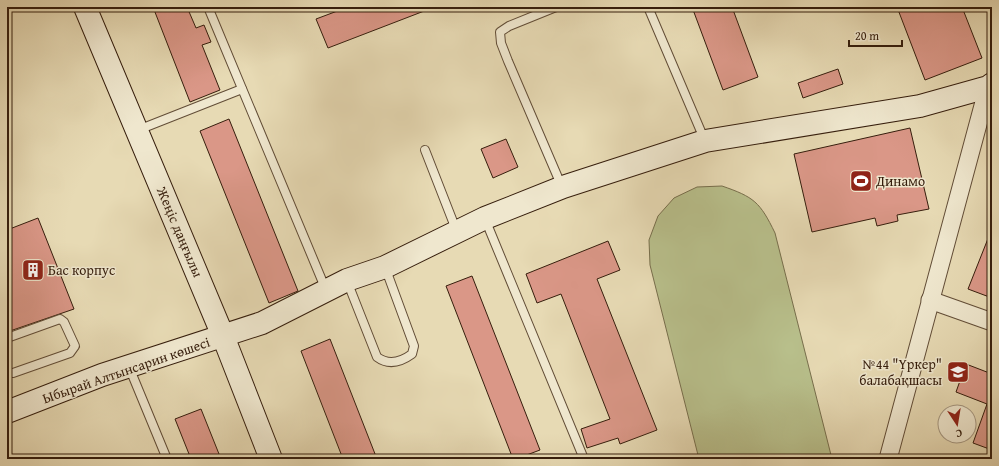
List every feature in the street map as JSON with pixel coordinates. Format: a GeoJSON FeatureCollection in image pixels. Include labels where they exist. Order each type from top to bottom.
{"type":"FeatureCollection","features":[{"type":"Feature","properties":{"kind":"street","name":"Жеңіс даңғылы"},"geometry":{"type":"LineString","coordinates":[[85,7],[223,336],[271,459]]}},
{"type":"Feature","properties":{"kind":"street","name":"Ыбырай Алтынсарин көшесі"},"geometry":{"type":"LineString","coordinates":[[10,409],[129,366],[262,323],[326,292],[347,280],[385,266],[457,233],[485,218],[562,188],[705,141],[920,106],[990,85]]}},
{"type":"Feature","properties":{"kind":"street"},"geometry":{"type":"LineString","coordinates":[[888,459],[930,300],[990,85]]}},
{"type":"Feature","properties":{"kind":"street"},"geometry":{"type":"LineString","coordinates":[[930,300],[992,322]]}},
{"type":"Feature","properties":{"kind":"lane"},"geometry":{"type":"LineString","coordinates":[[208,7],[326,292]]}},
{"type":"Feature","properties":{"kind":"lane"},"geometry":{"type":"LineString","coordinates":[[556,7],[509,26],[500,32],[501,43],[508,61],[562,188]]}},
{"type":"Feature","properties":{"kind":"lane"},"geometry":{"type":"LineString","coordinates":[[648,7],[705,141]]}},
{"type":"Feature","properties":{"kind":"lane"},"geometry":{"type":"LineString","coordinates":[[137,130],[242,89]]}},
{"type":"Feature","properties":{"kind":"lane"},"geometry":{"type":"LineString","coordinates":[[425,150],[457,233]]}},
{"type":"Feature","properties":{"kind":"lane"},"geometry":{"type":"LineString","coordinates":[[485,218],[584,459]]}},
{"type":"Feature","properties":{"kind":"lane"},"geometry":{"type":"LineString","coordinates":[[347,280],[377,358],[383,362],[403,360],[412,354],[414,346],[385,266]]}},
{"type":"Feature","properties":{"kind":"lane"},"geometry":{"type":"LineString","coordinates":[[7,338],[60,319],[64,322],[75,346],[70,353],[13,373]]}},
{"type":"Feature","properties":{"kind":"lane"},"geometry":{"type":"LineString","coordinates":[[129,366],[166,459]]}},
{"type":"Feature","properties":{"kind":"green space"},"geometry":{"type":"Polygon","coordinates":[[[722,186],[742,194],[755,202],[765,214],[775,233],[832,459],[699,459],[650,265],[649,240],[658,216],[674,198],[697,187],[722,186]]]}},
{"type":"Feature","properties":{"kind":"building"},"geometry":{"type":"Polygon","coordinates":[[[153,7],[187,7],[196,28],[204,25],[211,42],[202,45],[220,90],[190,102],[153,7]]]}},
{"type":"Feature","properties":{"kind":"building"},"geometry":{"type":"Polygon","coordinates":[[[348,7],[432,8],[328,48],[316,19],[348,7]]]}},
{"type":"Feature","properties":{"kind":"building"},"geometry":{"type":"Polygon","coordinates":[[[692,7],[732,7],[758,77],[723,90],[692,7]]]}},
{"type":"Feature","properties":{"kind":"building"},"geometry":{"type":"Polygon","coordinates":[[[897,7],[962,7],[982,58],[925,80],[897,7]]]}},
{"type":"Feature","properties":{"kind":"building"},"geometry":{"type":"Polygon","coordinates":[[[838,69],[843,84],[803,98],[798,83],[838,69]]]}},
{"type":"Feature","properties":{"kind":"building"},"geometry":{"type":"Polygon","coordinates":[[[229,119],[298,291],[269,303],[200,131],[229,119]]]}},
{"type":"Feature","properties":{"kind":"building","name":"Динамо"},"geometry":{"type":"Polygon","coordinates":[[[910,128],[929,209],[897,215],[898,221],[877,226],[875,218],[812,232],[794,154],[910,128]]]}},
{"type":"Feature","properties":{"kind":"building"},"geometry":{"type":"Polygon","coordinates":[[[506,139],[518,167],[493,178],[481,149],[506,139]]]}},
{"type":"Feature","properties":{"kind":"building","name":"Бас корпус"},"geometry":{"type":"Polygon","coordinates":[[[38,218],[74,309],[7,332],[7,230],[38,218]]]}},
{"type":"Feature","properties":{"kind":"building"},"geometry":{"type":"Polygon","coordinates":[[[992,231],[992,298],[968,289],[992,231]]]}},
{"type":"Feature","properties":{"kind":"building"},"geometry":{"type":"Polygon","coordinates":[[[608,241],[620,270],[597,279],[657,430],[620,444],[618,438],[587,448],[581,429],[610,419],[561,294],[537,303],[526,274],[608,241]]]}},
{"type":"Feature","properties":{"kind":"building"},"geometry":{"type":"Polygon","coordinates":[[[472,276],[540,450],[516,459],[513,459],[446,286],[472,276]]]}},
{"type":"Feature","properties":{"kind":"building"},"geometry":{"type":"Polygon","coordinates":[[[330,339],[377,459],[343,459],[301,351],[330,339]]]}},
{"type":"Feature","properties":{"kind":"building"},"geometry":{"type":"Polygon","coordinates":[[[966,364],[992,374],[992,450],[976,444],[977,444],[977,432],[987,404],[956,392],[966,364]]]}},
{"type":"Feature","properties":{"kind":"building"},"geometry":{"type":"Polygon","coordinates":[[[201,409],[221,459],[191,459],[175,419],[201,409]]]}},
{"type":"Feature","properties":{"kind":"place","name":"Динамо"},"geometry":{"type":"Point","coordinates":[861,181]}},
{"type":"Feature","properties":{"kind":"place","name":"Бас корпус"},"geometry":{"type":"Point","coordinates":[33,270]}},
{"type":"Feature","properties":{"kind":"place","name":"№44 \"Үркер\" балабақшасы"},"geometry":{"type":"Point","coordinates":[958,372]}}]}
